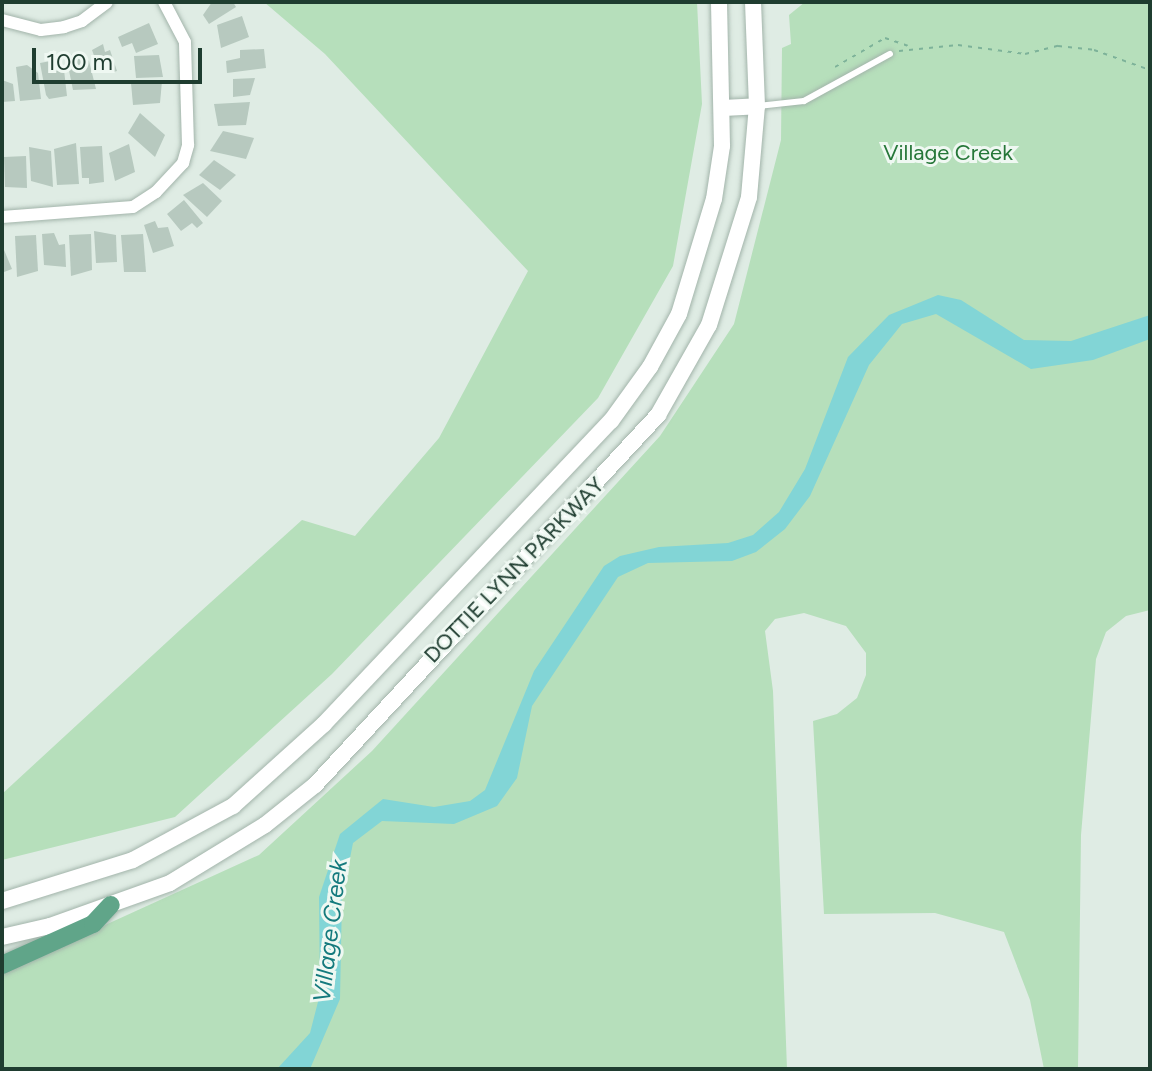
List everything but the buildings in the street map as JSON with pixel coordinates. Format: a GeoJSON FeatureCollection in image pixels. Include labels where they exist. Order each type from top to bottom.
{"type":"FeatureCollection","features":[{"type":"Feature","properties":{"kind":"main road","name":"DOTTIE LYNN PARKWAY"},"geometry":{"type":"LineString","coordinates":[[2,901],[133,860],[233,806],[324,724],[555,483],[619,410],[679,314],[714,199],[723,108],[719,2]]}},
{"type":"Feature","properties":{"kind":"main road","name":"DOTTIE LYNN PARKWAY"},"geometry":{"type":"LineString","coordinates":[[2,937],[111,905],[170,883],[229,849],[315,785],[658,415],[709,325],[749,197],[757,106],[753,2]]}},
{"type":"Feature","properties":{"kind":"main road"},"geometry":{"type":"LineString","coordinates":[[723,108],[757,106]]}},
{"type":"Feature","properties":{"kind":"main road"},"geometry":{"type":"LineString","coordinates":[[2,965],[93,924],[111,905]]}},
{"type":"Feature","properties":{"kind":"street"},"geometry":{"type":"LineString","coordinates":[[2,20],[41,30],[64,27],[82,21],[107,2]]}},
{"type":"Feature","properties":{"kind":"street"},"geometry":{"type":"LineString","coordinates":[[2,217],[133,207],[156,192],[183,163],[188,145],[185,42],[164,2]]}},
{"type":"Feature","properties":{"kind":"lane"},"geometry":{"type":"LineString","coordinates":[[757,106],[804,101],[890,54]]}},
{"type":"Feature","properties":{"kind":"path"},"geometry":{"type":"LineString","coordinates":[[835,67],[885,38],[911,46],[1025,54],[1077,48],[1150,70]]}},
{"type":"Feature","properties":{"kind":"path"},"geometry":{"type":"LineString","coordinates":[[890,54],[911,46]]}},
{"type":"Feature","properties":{"kind":"green space"},"geometry":{"type":"Polygon","coordinates":[[[264,2],[697,2],[702,104],[673,266],[598,398],[332,674],[175,817],[2,860],[2,794],[180,630],[302,520],[355,536],[439,438],[528,271],[325,54],[264,2]]]}},
{"type":"Feature","properties":{"kind":"green space","name":"Village Creek"},"geometry":{"type":"Polygon","coordinates":[[[805,2],[1150,2],[1150,610],[1126,616],[1106,632],[1096,659],[1081,835],[1078,1069],[1044,1069],[1030,1000],[1004,932],[935,913],[824,914],[813,721],[837,714],[857,698],[866,675],[866,653],[846,626],[804,613],[775,619],[765,631],[773,691],[787,1069],[2,1069],[2,972],[259,855],[372,751],[660,436],[734,324],[781,140],[782,48],[791,44],[789,15],[805,2]]]}},
{"type":"Feature","properties":{"kind":"water","name":"Village Creek"},"geometry":{"type":"Polygon","coordinates":[[[938,295],[961,300],[1024,340],[1071,341],[1150,315],[1150,339],[1093,360],[1031,369],[936,314],[902,324],[869,365],[810,496],[785,529],[756,552],[732,561],[648,563],[618,577],[532,706],[517,778],[497,806],[454,824],[382,821],[353,843],[342,898],[340,999],[310,1069],[277,1069],[310,1033],[320,994],[319,897],[340,834],[383,799],[434,807],[470,801],[485,790],[534,671],[604,566],[620,556],[659,547],[728,543],[753,535],[779,512],[805,469],[848,357],[889,315],[938,295]]]}}]}
